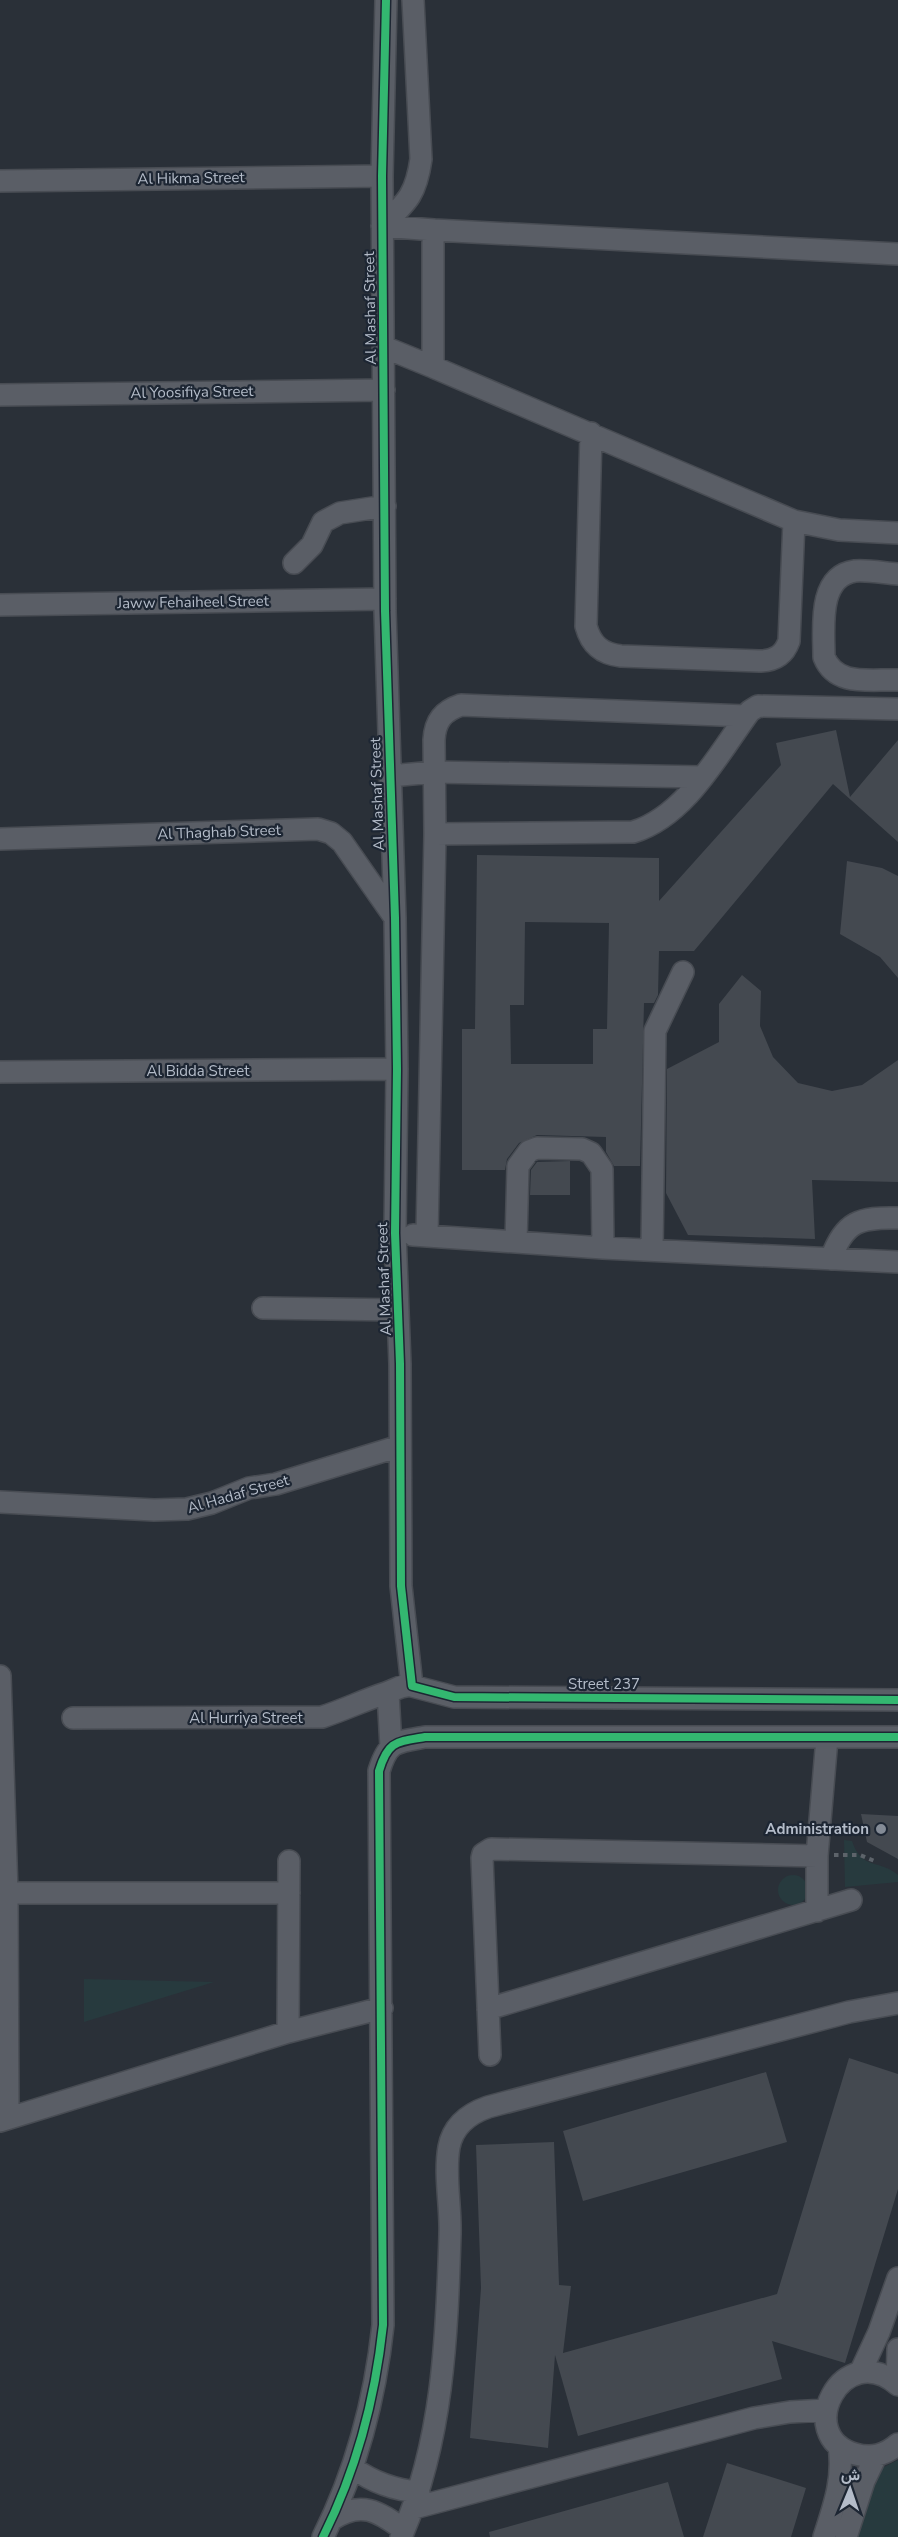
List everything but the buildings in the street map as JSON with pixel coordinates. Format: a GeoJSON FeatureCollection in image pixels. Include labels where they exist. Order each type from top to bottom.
{"type":"FeatureCollection","features":[{"type":"Feature","properties":{"kind":"street","name":"Al Mashaf Street"},"geometry":{"type":"LineString","coordinates":[[386,0],[382,176],[385,599],[395,918],[397,1070],[395,1233],[401,1586],[412,1686]]}},
{"type":"Feature","properties":{"kind":"street"},"geometry":{"type":"LineString","coordinates":[[382,226],[406,204],[417,186],[421,159],[413,0]]}},
{"type":"Feature","properties":{"kind":"street","name":"Al Hikma Street"},"geometry":{"type":"LineString","coordinates":[[0,180],[382,176]]}},
{"type":"Feature","properties":{"kind":"street"},"geometry":{"type":"LineString","coordinates":[[382,226],[898,254]]}},
{"type":"Feature","properties":{"kind":"street"},"geometry":{"type":"LineString","coordinates":[[433,367],[434,230]]}},
{"type":"Feature","properties":{"kind":"street"},"geometry":{"type":"LineString","coordinates":[[384,347],[794,521],[839,530],[898,533]]}},
{"type":"Feature","properties":{"kind":"street","name":"Al Yoosifiya Street"},"geometry":{"type":"LineString","coordinates":[[0,395],[384,390]]}},
{"type":"Feature","properties":{"kind":"street"},"geometry":{"type":"LineString","coordinates":[[591,433],[586,626],[594,644],[602,651],[621,656],[759,662],[775,659],[786,648],[789,641],[794,521]]}},
{"type":"Feature","properties":{"kind":"street"},"geometry":{"type":"LineString","coordinates":[[294,563],[312,545],[323,522],[340,513],[385,506]]}},
{"type":"Feature","properties":{"kind":"street"},"geometry":{"type":"LineString","coordinates":[[898,573],[855,571],[843,575],[833,584],[827,595],[824,657],[835,674],[844,678],[898,680]]}},
{"type":"Feature","properties":{"kind":"street","name":"Jaww Fehaiheel Street"},"geometry":{"type":"LineString","coordinates":[[0,605],[385,599]]}},
{"type":"Feature","properties":{"kind":"street"},"geometry":{"type":"LineString","coordinates":[[427,1236],[435,728],[445,713],[461,705],[746,716]]}},
{"type":"Feature","properties":{"kind":"street"},"geometry":{"type":"LineString","coordinates":[[435,834],[633,832],[644,829],[664,817],[703,777],[753,708],[762,705],[898,710]]}},
{"type":"Feature","properties":{"kind":"street"},"geometry":{"type":"LineString","coordinates":[[390,776],[434,772],[703,777]]}},
{"type":"Feature","properties":{"kind":"street","name":"Al Thaghab Street"},"geometry":{"type":"LineString","coordinates":[[0,839],[318,829],[331,833],[342,842],[395,918]]}},
{"type":"Feature","properties":{"kind":"street"},"geometry":{"type":"LineString","coordinates":[[652,1250],[655,1031],[683,972]]}},
{"type":"Feature","properties":{"kind":"street","name":"Al Bidda Street"},"geometry":{"type":"LineString","coordinates":[[0,1072],[397,1070]]}},
{"type":"Feature","properties":{"kind":"street"},"geometry":{"type":"LineString","coordinates":[[516,1242],[518,1166],[522,1158],[537,1148],[582,1149],[591,1153],[602,1169],[603,1248]]}},
{"type":"Feature","properties":{"kind":"street"},"geometry":{"type":"LineString","coordinates":[[831,1259],[838,1240],[858,1221],[872,1217],[898,1218]]}},
{"type":"Feature","properties":{"kind":"street"},"geometry":{"type":"LineString","coordinates":[[395,1233],[603,1248],[898,1262]]}},
{"type":"Feature","properties":{"kind":"street"},"geometry":{"type":"LineString","coordinates":[[263,1308],[398,1310]]}},
{"type":"Feature","properties":{"kind":"street","name":"Al Hadaf Street"},"geometry":{"type":"LineString","coordinates":[[0,1502],[154,1510],[188,1509],[212,1503],[249,1488],[276,1484],[400,1446]]}},
{"type":"Feature","properties":{"kind":"street"},"geometry":{"type":"LineString","coordinates":[[0,1676],[7,1893],[4,2119],[288,2032],[382,2008]]}},
{"type":"Feature","properties":{"kind":"street","name":"Al Hurriya Street"},"geometry":{"type":"LineString","coordinates":[[73,1718],[322,1717],[405,1685],[412,1686]]}},
{"type":"Feature","properties":{"kind":"street","name":"Street 237"},"geometry":{"type":"LineString","coordinates":[[412,1686],[454,1697],[898,1701]]}},
{"type":"Feature","properties":{"kind":"street"},"geometry":{"type":"LineString","coordinates":[[388,1693],[391,1747]]}},
{"type":"Feature","properties":{"kind":"street"},"geometry":{"type":"LineString","coordinates":[[327,2529],[353,2468],[369,2416],[378,2371],[383,2325],[379,1771],[384,1753],[398,1742],[425,1737],[803,1739],[898,1737]]}},
{"type":"Feature","properties":{"kind":"street"},"geometry":{"type":"LineString","coordinates":[[811,1855],[827,1737]]}},
{"type":"Feature","properties":{"kind":"street"},"geometry":{"type":"LineString","coordinates":[[803,1739],[810,1771],[811,1855],[817,1911]]}},
{"type":"Feature","properties":{"kind":"street"},"geometry":{"type":"LineString","coordinates":[[490,2055],[482,1858],[487,1851],[491,1849],[811,1855]]}},
{"type":"Feature","properties":{"kind":"street"},"geometry":{"type":"LineString","coordinates":[[288,2032],[289,1861]]}},
{"type":"Feature","properties":{"kind":"street"},"geometry":{"type":"LineString","coordinates":[[7,1893],[289,1893]]}},
{"type":"Feature","properties":{"kind":"street"},"geometry":{"type":"LineString","coordinates":[[488,2009],[851,1900]]}},
{"type":"Feature","properties":{"kind":"street"},"geometry":{"type":"LineString","coordinates":[[327,2529],[353,2510],[365,2509],[377,2512],[403,2533],[417,2500],[430,2449],[442,2377],[450,2231],[449,2148],[452,2137],[466,2117],[488,2107],[866,2008],[898,2003]]}},
{"type":"Feature","properties":{"kind":"street"},"geometry":{"type":"LineString","coordinates":[[860,2373],[879,2332],[898,2278]]}},
{"type":"Feature","properties":{"kind":"street"},"geometry":{"type":"LineString","coordinates":[[898,2349],[898,2385]]}},
{"type":"Feature","properties":{"kind":"street"},"geometry":{"type":"LineString","coordinates":[[898,2385],[886,2376],[860,2373],[847,2378],[837,2386],[826,2410],[826,2423],[831,2435],[839,2446],[850,2453],[863,2457],[876,2456],[889,2452],[898,2444]]}},
{"type":"Feature","properties":{"kind":"street"},"geometry":{"type":"LineString","coordinates":[[353,2468],[377,2483],[417,2500],[754,2418],[790,2412],[826,2410]]}},
{"type":"Feature","properties":{"kind":"street"},"geometry":{"type":"LineString","coordinates":[[824,2537],[840,2487],[839,2446]]}},
{"type":"Feature","properties":{"kind":"street"},"geometry":{"type":"LineString","coordinates":[[846,2537],[862,2488],[876,2456]]}},
{"type":"Feature","properties":{"kind":"path"},"geometry":{"type":"LineString","coordinates":[[811,1855],[860,1856],[877,1862]]}},
{"type":"Feature","properties":{"kind":"green space"},"geometry":{"type":"Polygon","coordinates":[[[844,1840],[852,1841],[856,1850],[866,1861],[885,1867],[898,1875],[898,1882],[845,1887],[844,1840]]]}},
{"type":"Feature","properties":{"kind":"green space"},"geometry":{"type":"Polygon","coordinates":[[[793,1875],[799,1876],[807,1884],[807,1896],[799,1904],[793,1905],[787,1904],[779,1896],[778,1890],[779,1884],[787,1876],[793,1875]]]}},
{"type":"Feature","properties":{"kind":"green space"},"geometry":{"type":"Polygon","coordinates":[[[84,1979],[214,1982],[84,2022],[84,1979]]]}},
{"type":"Feature","properties":{"kind":"green space"},"geometry":{"type":"Polygon","coordinates":[[[898,2460],[898,2537],[857,2537],[878,2470],[898,2460]]]}},
{"type":"Feature","properties":{"kind":"cycle path"},"geometry":{"type":"LineString","coordinates":[[386,0],[382,176],[385,611],[395,918],[397,1069],[395,1233],[400,1364],[401,1586],[412,1686],[454,1697],[898,1700]]}},
{"type":"Feature","properties":{"kind":"cycle path"},"geometry":{"type":"LineString","coordinates":[[323,2537],[346,2486],[363,2434],[380,2353],[383,2325],[379,1771],[390,1748],[400,1742],[425,1737],[898,1737]]}},
{"type":"Feature","properties":{"kind":"place","name":"Administration"},"geometry":{"type":"Point","coordinates":[881,1829]}}]}
